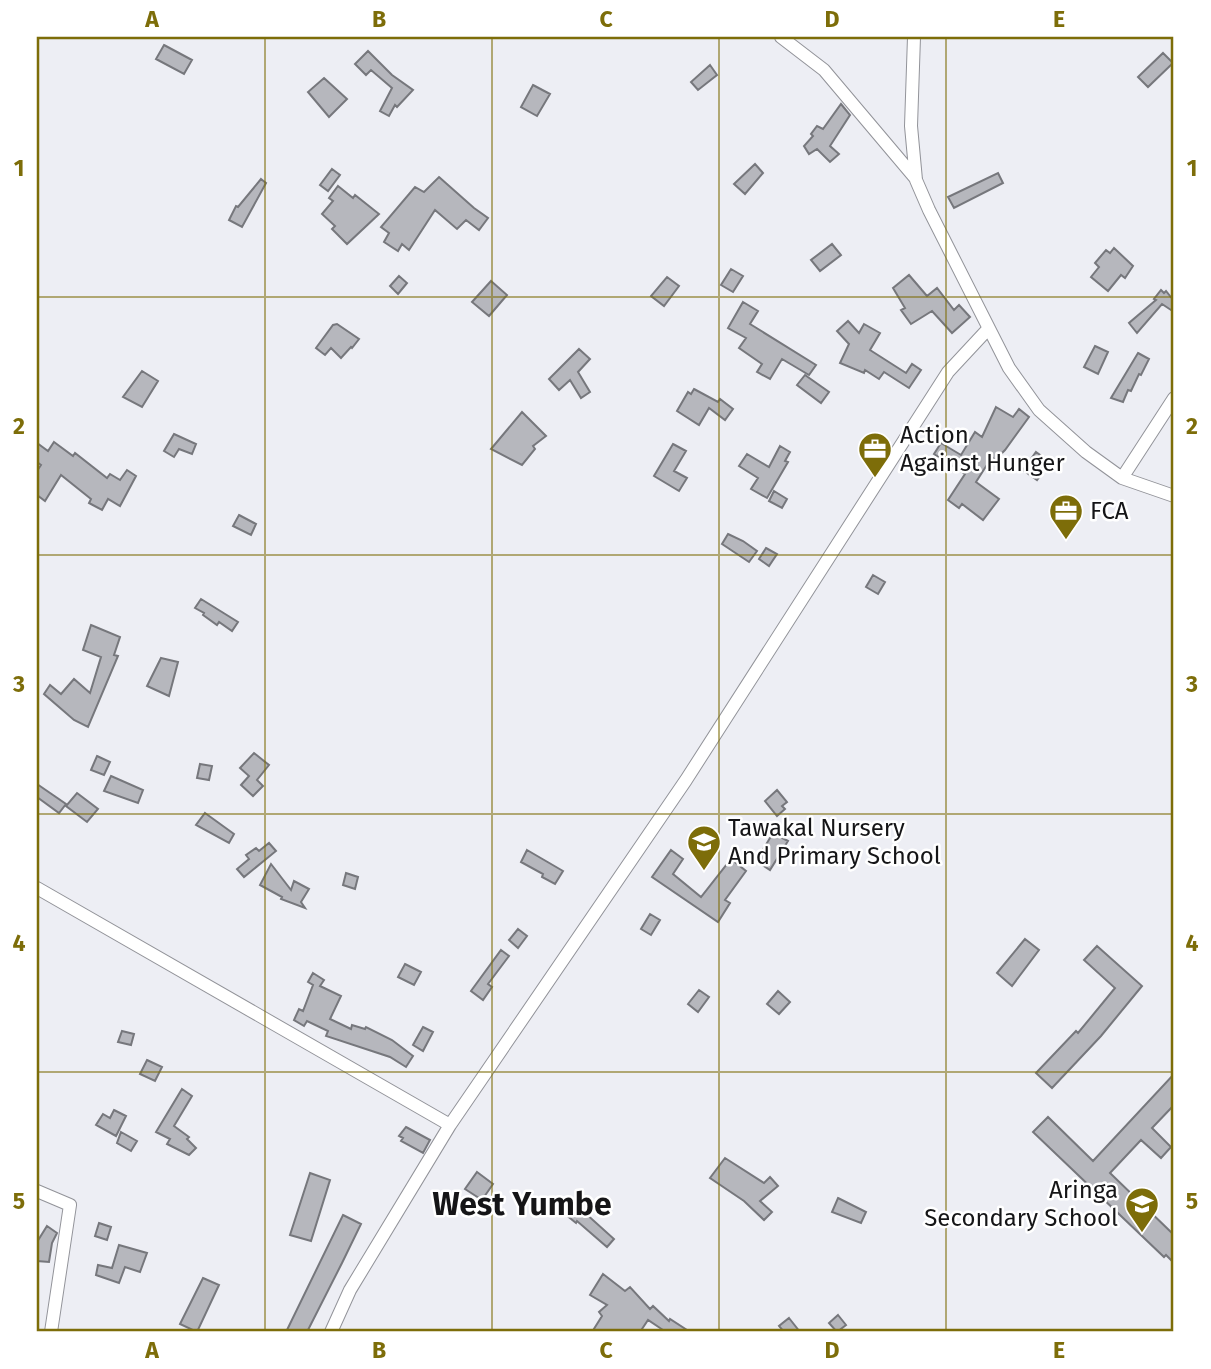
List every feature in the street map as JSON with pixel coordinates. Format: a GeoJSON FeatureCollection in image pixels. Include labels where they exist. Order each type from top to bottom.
{"type":"FeatureCollection","features":[{"type":"Feature","properties":{"kind":"street"},"geometry":{"type":"LineString","coordinates":[[781,37],[824,70],[916,180],[1009,368],[1040,410],[1064,435],[1122,478],[1174,496]]}},
{"type":"Feature","properties":{"kind":"street"},"geometry":{"type":"LineString","coordinates":[[914,37],[911,126],[916,180]]}},
{"type":"Feature","properties":{"kind":"street"},"geometry":{"type":"LineString","coordinates":[[331,1332],[350,1290],[450,1125],[686,780],[948,372],[988,329]]}},
{"type":"Feature","properties":{"kind":"street"},"geometry":{"type":"LineString","coordinates":[[1122,478],[1174,398]]}},
{"type":"Feature","properties":{"kind":"street"},"geometry":{"type":"LineString","coordinates":[[37,888],[450,1125]]}},
{"type":"Feature","properties":{"kind":"street"},"geometry":{"type":"LineString","coordinates":[[37,1191],[69,1205],[51,1332]]}},
{"type":"Feature","properties":{"kind":"building"},"geometry":{"type":"Polygon","coordinates":[[[164,45],[192,60],[184,74],[156,59],[164,45]]]}},
{"type":"Feature","properties":{"kind":"building"},"geometry":{"type":"Polygon","coordinates":[[[368,51],[392,75],[413,90],[397,107],[395,105],[389,116],[380,111],[392,88],[371,70],[366,75],[355,64],[368,51]]]}},
{"type":"Feature","properties":{"kind":"building"},"geometry":{"type":"Polygon","coordinates":[[[1163,53],[1173,63],[1148,87],[1138,77],[1163,53]]]}},
{"type":"Feature","properties":{"kind":"building"},"geometry":{"type":"Polygon","coordinates":[[[710,65],[717,75],[698,90],[691,82],[710,65]]]}},
{"type":"Feature","properties":{"kind":"building"},"geometry":{"type":"Polygon","coordinates":[[[324,78],[347,99],[329,117],[308,92],[324,78]]]}},
{"type":"Feature","properties":{"kind":"building"},"geometry":{"type":"Polygon","coordinates":[[[533,85],[550,94],[537,116],[521,107],[533,85]]]}},
{"type":"Feature","properties":{"kind":"building"},"geometry":{"type":"Polygon","coordinates":[[[841,104],[850,115],[830,146],[839,154],[830,162],[817,149],[809,154],[804,146],[813,136],[811,134],[817,126],[823,129],[841,104]]]}},
{"type":"Feature","properties":{"kind":"building"},"geometry":{"type":"Polygon","coordinates":[[[755,164],[763,173],[745,194],[734,184],[755,164]]]}},
{"type":"Feature","properties":{"kind":"building"},"geometry":{"type":"Polygon","coordinates":[[[332,169],[340,175],[328,191],[320,185],[332,169]]]}},
{"type":"Feature","properties":{"kind":"building"},"geometry":{"type":"Polygon","coordinates":[[[998,173],[1003,183],[954,208],[948,197],[998,173]]]}},
{"type":"Feature","properties":{"kind":"building"},"geometry":{"type":"Polygon","coordinates":[[[439,177],[488,218],[479,230],[466,220],[457,229],[435,210],[409,250],[402,244],[398,251],[384,242],[389,233],[381,227],[415,187],[424,192],[439,177]]]}},
{"type":"Feature","properties":{"kind":"building"},"geometry":{"type":"Polygon","coordinates":[[[261,179],[266,183],[242,227],[229,220],[236,206],[238,207],[261,179]]]}},
{"type":"Feature","properties":{"kind":"building"},"geometry":{"type":"Polygon","coordinates":[[[338,186],[353,198],[355,195],[379,214],[347,244],[332,229],[335,226],[322,214],[333,201],[329,198],[338,186]]]}},
{"type":"Feature","properties":{"kind":"building"},"geometry":{"type":"Polygon","coordinates":[[[832,244],[841,255],[820,271],[811,260],[832,244]]]}},
{"type":"Feature","properties":{"kind":"building"},"geometry":{"type":"Polygon","coordinates":[[[1114,248],[1133,266],[1125,278],[1121,275],[1108,291],[1091,277],[1099,267],[1095,263],[1106,250],[1110,253],[1114,248]]]}},
{"type":"Feature","properties":{"kind":"building"},"geometry":{"type":"Polygon","coordinates":[[[731,269],[743,276],[733,292],[721,285],[731,269]]]}},
{"type":"Feature","properties":{"kind":"building"},"geometry":{"type":"Polygon","coordinates":[[[909,275],[927,296],[937,288],[954,310],[959,305],[970,317],[952,333],[932,311],[911,324],[901,310],[905,308],[893,288],[909,275]]]}},
{"type":"Feature","properties":{"kind":"building"},"geometry":{"type":"Polygon","coordinates":[[[399,276],[407,283],[398,294],[390,286],[399,276]]]}},
{"type":"Feature","properties":{"kind":"building"},"geometry":{"type":"Polygon","coordinates":[[[667,277],[679,286],[664,306],[651,296],[667,277]]]}},
{"type":"Feature","properties":{"kind":"building"},"geometry":{"type":"Polygon","coordinates":[[[491,281],[507,295],[489,316],[472,302],[491,281]]]}},
{"type":"Feature","properties":{"kind":"building"},"geometry":{"type":"Polygon","coordinates":[[[1161,290],[1164,293],[1166,291],[1174,301],[1174,312],[1162,304],[1137,333],[1129,323],[1156,300],[1154,299],[1161,290]]]}},
{"type":"Feature","properties":{"kind":"building"},"geometry":{"type":"Polygon","coordinates":[[[743,302],[758,311],[750,324],[816,365],[809,375],[782,359],[770,379],[757,372],[762,364],[739,348],[746,338],[728,328],[743,302]]]}},
{"type":"Feature","properties":{"kind":"building"},"geometry":{"type":"Polygon","coordinates":[[[848,321],[859,333],[864,324],[880,333],[870,350],[906,373],[912,364],[921,370],[909,388],[884,372],[879,379],[865,370],[864,373],[840,363],[849,344],[837,331],[848,321]]]}},
{"type":"Feature","properties":{"kind":"building"},"geometry":{"type":"Polygon","coordinates":[[[337,324],[359,339],[341,358],[331,348],[325,355],[316,348],[333,325],[337,324]]]}},
{"type":"Feature","properties":{"kind":"building"},"geometry":{"type":"Polygon","coordinates":[[[1095,346],[1108,352],[1098,374],[1084,367],[1095,346]]]}},
{"type":"Feature","properties":{"kind":"building"},"geometry":{"type":"Polygon","coordinates":[[[579,349],[590,359],[578,372],[590,392],[581,398],[570,380],[559,390],[549,379],[579,349]]]}},
{"type":"Feature","properties":{"kind":"building"},"geometry":{"type":"Polygon","coordinates":[[[1138,353],[1149,359],[1141,375],[1139,374],[1131,391],[1128,390],[1123,402],[1111,398],[1138,353]]]}},
{"type":"Feature","properties":{"kind":"building"},"geometry":{"type":"Polygon","coordinates":[[[142,371],[158,381],[142,407],[123,397],[142,371]]]}},
{"type":"Feature","properties":{"kind":"building"},"geometry":{"type":"Polygon","coordinates":[[[805,375],[829,392],[821,403],[797,385],[805,375]]]}},
{"type":"Feature","properties":{"kind":"building"},"geometry":{"type":"Polygon","coordinates":[[[694,389],[718,402],[720,399],[733,409],[725,420],[709,408],[699,425],[677,411],[688,392],[691,394],[694,389]]]}},
{"type":"Feature","properties":{"kind":"building"},"geometry":{"type":"Polygon","coordinates":[[[996,407],[1013,417],[1019,409],[1029,417],[1005,450],[995,460],[992,457],[976,482],[999,499],[983,520],[962,504],[959,508],[948,500],[965,474],[934,454],[941,443],[961,455],[975,432],[982,437],[996,407]]]}},
{"type":"Feature","properties":{"kind":"building"},"geometry":{"type":"Polygon","coordinates":[[[522,412],[546,436],[533,446],[535,449],[522,465],[491,449],[522,412]]]}},
{"type":"Feature","properties":{"kind":"building"},"geometry":{"type":"Polygon","coordinates":[[[174,434],[196,444],[192,454],[179,449],[174,457],[164,451],[174,434]]]}},
{"type":"Feature","properties":{"kind":"building"},"geometry":{"type":"Polygon","coordinates":[[[54,442],[73,456],[75,453],[107,478],[110,474],[120,480],[127,470],[136,476],[120,506],[108,499],[102,510],[89,503],[91,499],[61,475],[45,501],[37,495],[37,471],[41,465],[37,462],[37,443],[48,451],[54,442]]]}},
{"type":"Feature","properties":{"kind":"building"},"geometry":{"type":"Polygon","coordinates":[[[673,444],[686,451],[674,471],[687,478],[679,491],[654,476],[673,444]]]}},
{"type":"Feature","properties":{"kind":"building"},"geometry":{"type":"Polygon","coordinates":[[[780,446],[790,452],[785,461],[788,462],[767,498],[751,489],[758,478],[739,466],[747,454],[769,467],[780,446]]]}},
{"type":"Feature","properties":{"kind":"building"},"geometry":{"type":"Polygon","coordinates":[[[1036,452],[1050,462],[1037,480],[1023,470],[1036,452]]]}},
{"type":"Feature","properties":{"kind":"building"},"geometry":{"type":"Polygon","coordinates":[[[774,491],[787,499],[782,508],[769,501],[774,491]]]}},
{"type":"Feature","properties":{"kind":"building"},"geometry":{"type":"Polygon","coordinates":[[[239,515],[256,524],[251,535],[233,526],[239,515]]]}},
{"type":"Feature","properties":{"kind":"building"},"geometry":{"type":"Polygon","coordinates":[[[728,534],[757,551],[749,562],[722,544],[728,534]]]}},
{"type":"Feature","properties":{"kind":"building"},"geometry":{"type":"Polygon","coordinates":[[[766,548],[777,554],[769,566],[759,559],[766,548]]]}},
{"type":"Feature","properties":{"kind":"building"},"geometry":{"type":"Polygon","coordinates":[[[873,575],[885,582],[878,594],[866,587],[873,575]]]}},
{"type":"Feature","properties":{"kind":"building"},"geometry":{"type":"Polygon","coordinates":[[[201,599],[238,622],[232,631],[219,622],[217,625],[195,608],[201,599]]]}},
{"type":"Feature","properties":{"kind":"building"},"geometry":{"type":"Polygon","coordinates":[[[91,625],[120,637],[114,655],[118,656],[88,727],[74,720],[44,694],[50,685],[61,694],[74,679],[90,693],[101,657],[83,650],[91,625]]]}},
{"type":"Feature","properties":{"kind":"building"},"geometry":{"type":"Polygon","coordinates":[[[161,658],[178,662],[169,696],[147,686],[161,658]]]}},
{"type":"Feature","properties":{"kind":"building"},"geometry":{"type":"Polygon","coordinates":[[[254,753],[269,765],[257,780],[263,786],[253,796],[241,785],[249,776],[240,768],[254,753]]]}},
{"type":"Feature","properties":{"kind":"building"},"geometry":{"type":"Polygon","coordinates":[[[97,756],[110,762],[104,775],[91,770],[97,756]]]}},
{"type":"Feature","properties":{"kind":"building"},"geometry":{"type":"Polygon","coordinates":[[[200,764],[212,766],[209,780],[197,778],[200,764]]]}},
{"type":"Feature","properties":{"kind":"building"},"geometry":{"type":"Polygon","coordinates":[[[111,776],[143,790],[138,803],[104,791],[111,776]]]}},
{"type":"Feature","properties":{"kind":"building"},"geometry":{"type":"Polygon","coordinates":[[[37,784],[66,804],[59,813],[37,797],[37,784]]]}},
{"type":"Feature","properties":{"kind":"building"},"geometry":{"type":"Polygon","coordinates":[[[777,790],[787,802],[782,806],[785,809],[777,816],[765,801],[777,790]]]}},
{"type":"Feature","properties":{"kind":"building"},"geometry":{"type":"Polygon","coordinates":[[[77,793],[98,809],[87,822],[66,806],[77,793]]]}},
{"type":"Feature","properties":{"kind":"building"},"geometry":{"type":"Polygon","coordinates":[[[205,813],[234,834],[229,843],[196,825],[205,813]]]}},
{"type":"Feature","properties":{"kind":"building"},"geometry":{"type":"Polygon","coordinates":[[[773,833],[788,841],[770,870],[756,861],[773,833]]]}},
{"type":"Feature","properties":{"kind":"building"},"geometry":{"type":"Polygon","coordinates":[[[269,843],[276,851],[244,877],[237,869],[249,859],[246,855],[256,848],[259,851],[269,843]]]}},
{"type":"Feature","properties":{"kind":"building"},"geometry":{"type":"Polygon","coordinates":[[[527,850],[563,871],[555,884],[521,862],[527,850]]]}},
{"type":"Feature","properties":{"kind":"building"},"geometry":{"type":"Polygon","coordinates":[[[671,850],[683,859],[673,874],[701,897],[731,859],[746,871],[725,900],[730,903],[718,922],[652,877],[671,850]]]}},
{"type":"Feature","properties":{"kind":"building"},"geometry":{"type":"Polygon","coordinates":[[[271,864],[291,890],[294,881],[309,889],[301,902],[305,908],[281,899],[282,897],[260,885],[271,864]]]}},
{"type":"Feature","properties":{"kind":"building"},"geometry":{"type":"Polygon","coordinates":[[[346,873],[358,877],[355,889],[343,885],[346,873]]]}},
{"type":"Feature","properties":{"kind":"building"},"geometry":{"type":"Polygon","coordinates":[[[650,914],[660,920],[651,935],[641,929],[650,914]]]}},
{"type":"Feature","properties":{"kind":"building"},"geometry":{"type":"Polygon","coordinates":[[[518,929],[527,936],[518,948],[509,940],[518,929]]]}},
{"type":"Feature","properties":{"kind":"building"},"geometry":{"type":"Polygon","coordinates":[[[1025,939],[1039,950],[1012,986],[997,973],[1025,939]]]}},
{"type":"Feature","properties":{"kind":"building"},"geometry":{"type":"Polygon","coordinates":[[[1097,946],[1142,986],[1101,1036],[1052,1088],[1036,1073],[1076,1031],[1078,1033],[1115,988],[1084,960],[1097,946]]]}},
{"type":"Feature","properties":{"kind":"building"},"geometry":{"type":"Polygon","coordinates":[[[501,950],[509,956],[488,984],[492,987],[483,1000],[471,991],[501,950]]]}},
{"type":"Feature","properties":{"kind":"building"},"geometry":{"type":"Polygon","coordinates":[[[405,964],[421,972],[414,985],[398,977],[405,964]]]}},
{"type":"Feature","properties":{"kind":"building"},"geometry":{"type":"Polygon","coordinates":[[[313,973],[324,980],[320,986],[341,996],[330,1019],[351,1029],[352,1025],[365,1029],[366,1027],[392,1040],[413,1056],[406,1067],[390,1057],[326,1036],[328,1031],[307,1021],[304,1026],[294,1020],[299,1009],[303,1011],[313,985],[308,982],[313,973]]]}},
{"type":"Feature","properties":{"kind":"building"},"geometry":{"type":"Polygon","coordinates":[[[699,990],[709,997],[698,1012],[688,1004],[699,990]]]}},
{"type":"Feature","properties":{"kind":"building"},"geometry":{"type":"Polygon","coordinates":[[[778,991],[790,1002],[779,1014],[767,1004],[778,991]]]}},
{"type":"Feature","properties":{"kind":"building"},"geometry":{"type":"Polygon","coordinates":[[[423,1027],[433,1032],[423,1051],[413,1045],[423,1027]]]}},
{"type":"Feature","properties":{"kind":"building"},"geometry":{"type":"Polygon","coordinates":[[[122,1031],[134,1034],[131,1045],[118,1042],[122,1031]]]}},
{"type":"Feature","properties":{"kind":"building"},"geometry":{"type":"Polygon","coordinates":[[[147,1060],[162,1067],[155,1081],[140,1074],[147,1060]]]}},
{"type":"Feature","properties":{"kind":"building"},"geometry":{"type":"Polygon","coordinates":[[[1174,1074],[1174,1105],[1152,1128],[1171,1147],[1161,1158],[1141,1140],[1110,1173],[1174,1235],[1174,1263],[1166,1255],[1164,1257],[1033,1132],[1048,1117],[1093,1161],[1174,1074]]]}},
{"type":"Feature","properties":{"kind":"building"},"geometry":{"type":"Polygon","coordinates":[[[182,1089],[192,1096],[174,1126],[189,1137],[187,1139],[196,1148],[189,1155],[167,1144],[170,1139],[156,1132],[182,1089]]]}},
{"type":"Feature","properties":{"kind":"building"},"geometry":{"type":"Polygon","coordinates":[[[114,1110],[126,1116],[116,1136],[96,1125],[103,1114],[110,1118],[114,1110]]]}},
{"type":"Feature","properties":{"kind":"building"},"geometry":{"type":"Polygon","coordinates":[[[406,1127],[430,1140],[423,1153],[401,1141],[403,1138],[399,1136],[406,1127]]]}},
{"type":"Feature","properties":{"kind":"building"},"geometry":{"type":"Polygon","coordinates":[[[121,1132],[137,1141],[131,1151],[117,1143],[121,1132]]]}},
{"type":"Feature","properties":{"kind":"building"},"geometry":{"type":"Polygon","coordinates":[[[725,1158],[764,1183],[770,1177],[778,1186],[760,1201],[772,1212],[764,1220],[744,1201],[710,1178],[725,1158]]]}},
{"type":"Feature","properties":{"kind":"building"},"geometry":{"type":"Polygon","coordinates":[[[477,1172],[493,1184],[482,1200],[465,1189],[477,1172]]]}},
{"type":"Feature","properties":{"kind":"building"},"geometry":{"type":"Polygon","coordinates":[[[310,1173],[330,1180],[311,1241],[290,1235],[310,1173]]]}},
{"type":"Feature","properties":{"kind":"building"},"geometry":{"type":"Polygon","coordinates":[[[838,1198],[866,1212],[861,1223],[832,1212],[838,1198]]]}},
{"type":"Feature","properties":{"kind":"building"},"geometry":{"type":"Polygon","coordinates":[[[574,1203],[614,1239],[607,1247],[565,1214],[574,1203]]]}},
{"type":"Feature","properties":{"kind":"building"},"geometry":{"type":"Polygon","coordinates":[[[343,1215],[361,1224],[307,1332],[286,1332],[343,1215]]]}},
{"type":"Feature","properties":{"kind":"building"},"geometry":{"type":"Polygon","coordinates":[[[99,1223],[111,1227],[107,1240],[95,1236],[99,1223]]]}},
{"type":"Feature","properties":{"kind":"building"},"geometry":{"type":"Polygon","coordinates":[[[47,1226],[57,1233],[52,1243],[49,1262],[37,1261],[37,1242],[47,1226]]]}},
{"type":"Feature","properties":{"kind":"building"},"geometry":{"type":"Polygon","coordinates":[[[119,1245],[147,1253],[140,1272],[125,1267],[119,1283],[96,1275],[98,1265],[112,1268],[119,1245]]]}},
{"type":"Feature","properties":{"kind":"building"},"geometry":{"type":"Polygon","coordinates":[[[603,1274],[625,1291],[630,1287],[650,1309],[653,1306],[669,1321],[670,1319],[690,1332],[662,1332],[663,1330],[648,1320],[640,1332],[592,1332],[602,1316],[599,1312],[607,1305],[590,1295],[603,1274]]]}},
{"type":"Feature","properties":{"kind":"building"},"geometry":{"type":"Polygon","coordinates":[[[203,1278],[219,1285],[197,1332],[180,1324],[203,1278]]]}},
{"type":"Feature","properties":{"kind":"building"},"geometry":{"type":"Polygon","coordinates":[[[838,1315],[846,1325],[837,1332],[829,1323],[838,1315]]]}},
{"type":"Feature","properties":{"kind":"building"},"geometry":{"type":"Polygon","coordinates":[[[789,1318],[800,1332],[784,1332],[779,1326],[789,1318]]]}},
{"type":"Feature","properties":{"kind":"place","name":"Action Against Hunger"},"geometry":{"type":"Point","coordinates":[875,479]}},
{"type":"Feature","properties":{"kind":"place","name":"FCA"},"geometry":{"type":"Point","coordinates":[1066,541]}},
{"type":"Feature","properties":{"kind":"place","name":"Tawakal Nursery And Primary School"},"geometry":{"type":"Point","coordinates":[704,872]}},
{"type":"Feature","properties":{"kind":"place","name":"Aringa Secondary School"},"geometry":{"type":"Point","coordinates":[1142,1234]}},
{"type":"Feature","properties":{"kind":"district","name":"West Yumbe"},"geometry":{"type":"Point","coordinates":[522,1204]}}]}
